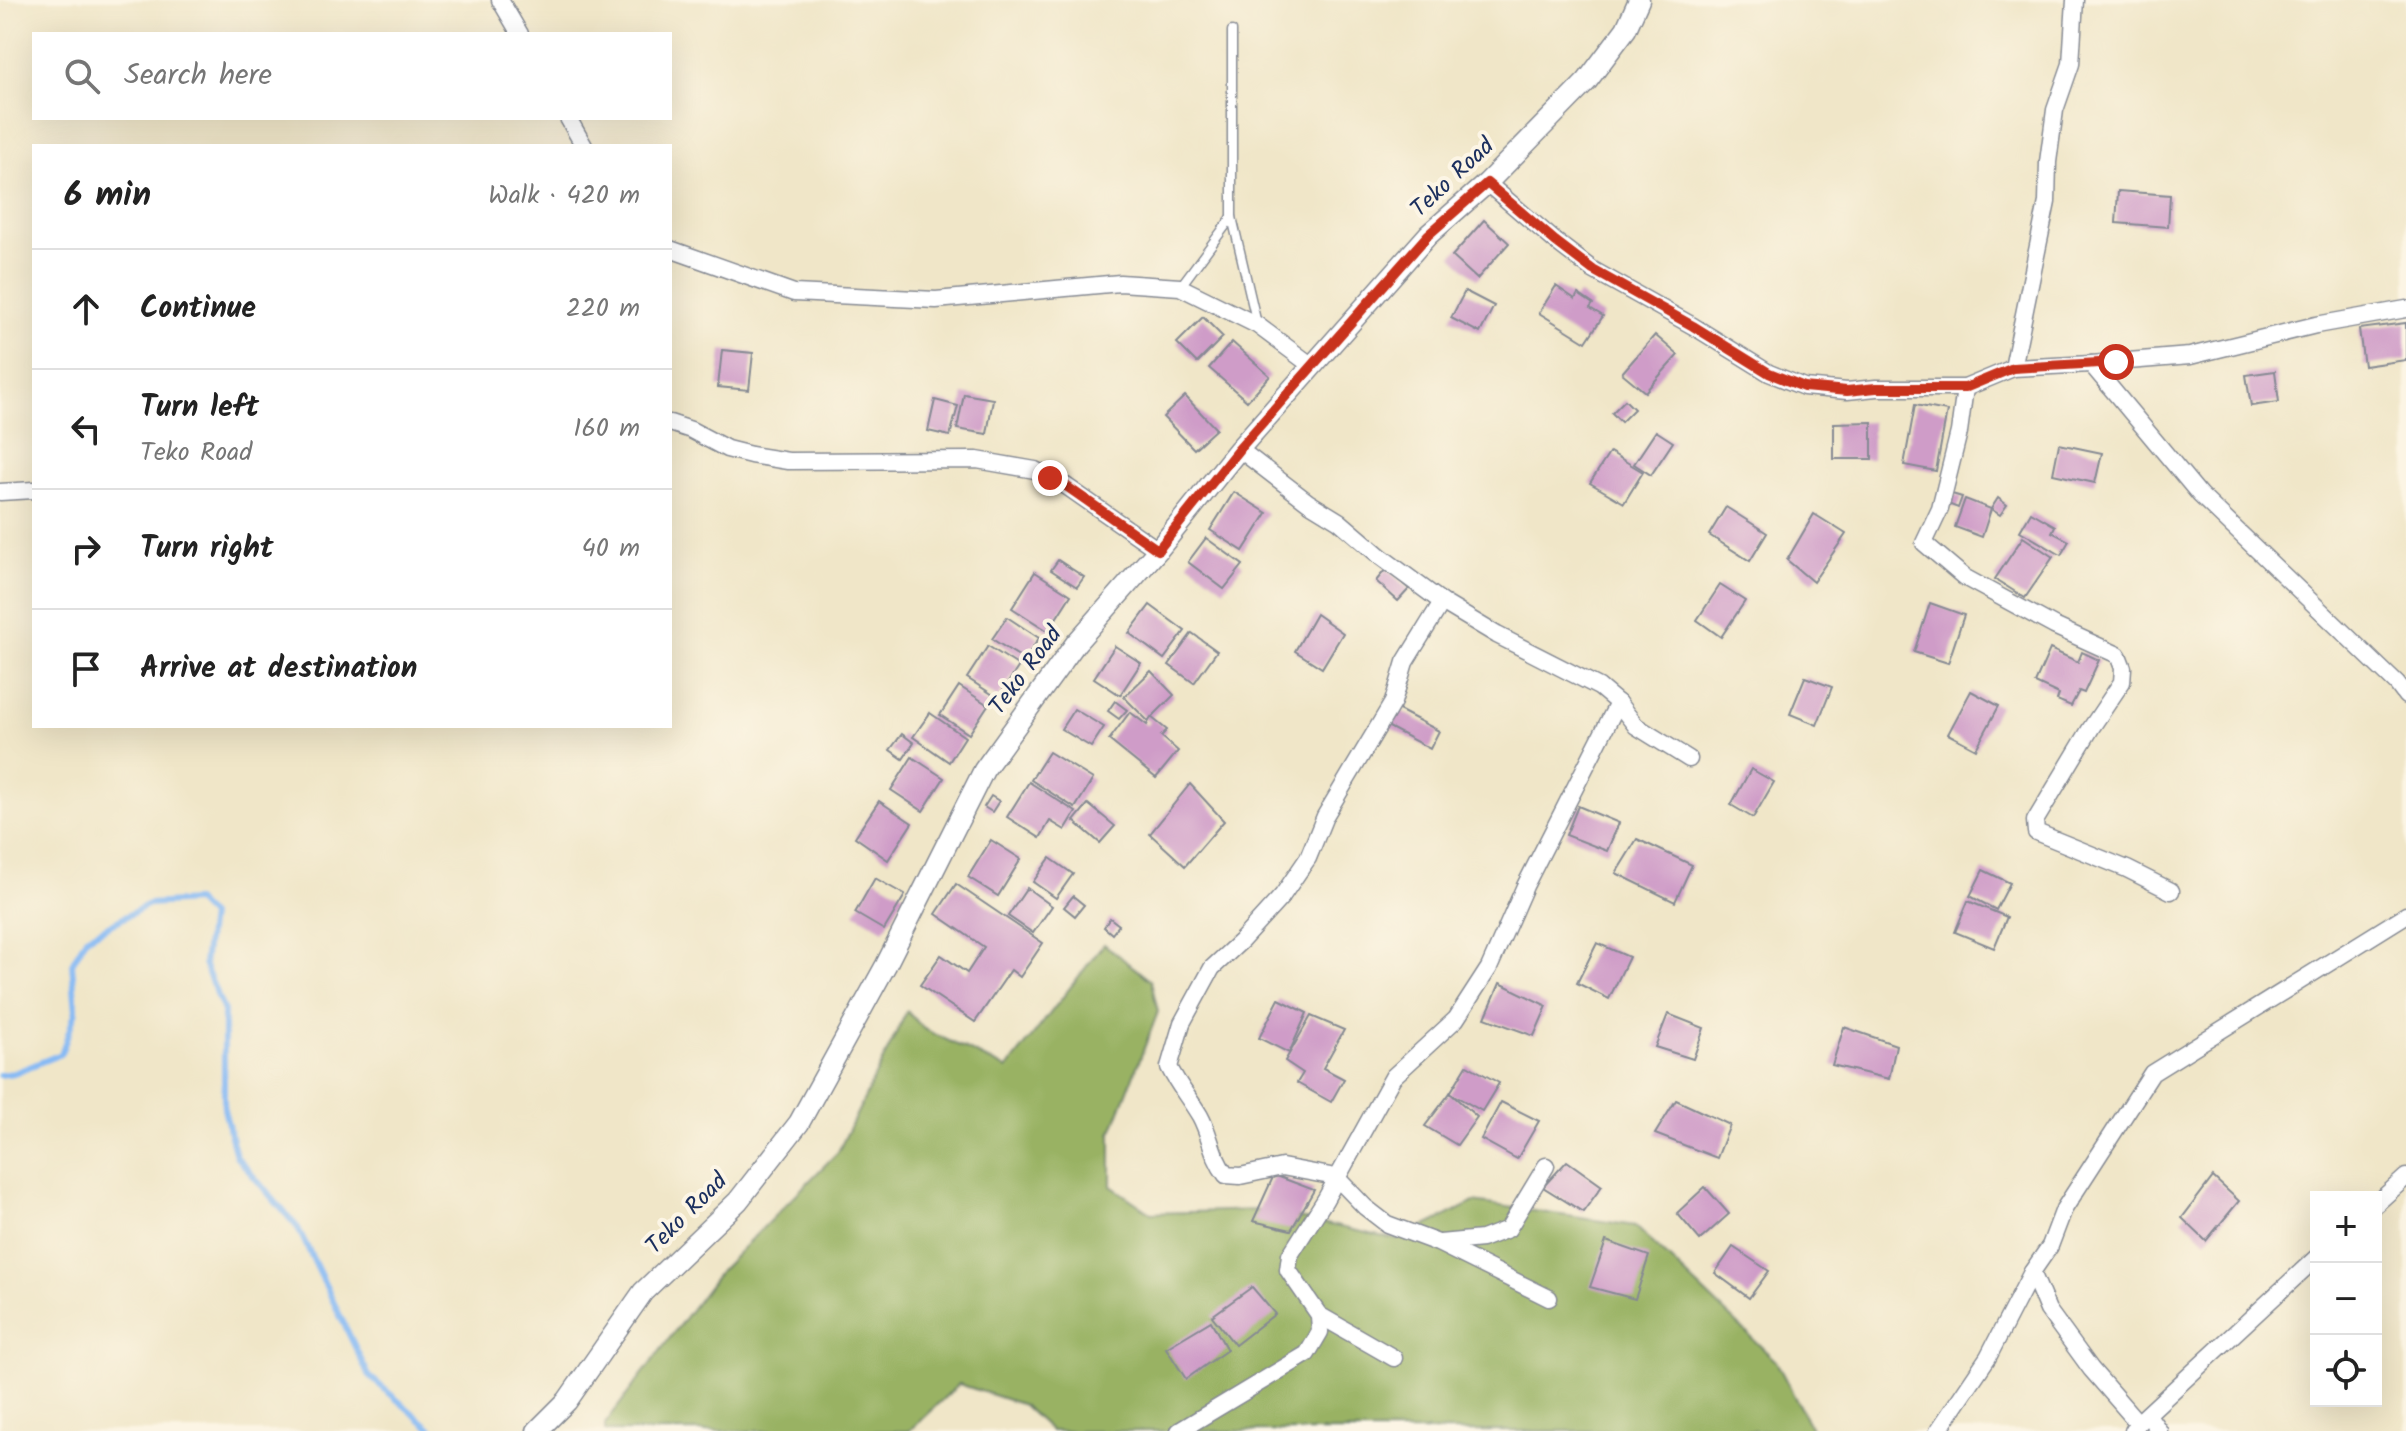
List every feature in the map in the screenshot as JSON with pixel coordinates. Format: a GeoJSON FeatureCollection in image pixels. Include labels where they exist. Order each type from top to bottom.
{"type":"FeatureCollection","features":[{"type":"Feature","properties":{"kind":"street"},"geometry":{"type":"LineString","coordinates":[[500,0],[519,32]]}},
{"type":"Feature","properties":{"kind":"street","name":"Teko Road"},"geometry":{"type":"LineString","coordinates":[[537,1431],[567,1401],[643,1292],[738,1201],[799,1123],[886,965],[984,770],[1076,643],[1158,550],[1239,449],[1428,235],[1487,183],[1587,81],[1626,29],[1639,0]]}},
{"type":"Feature","properties":{"kind":"street"},"geometry":{"type":"LineString","coordinates":[[2013,368],[2047,202],[2048,162],[2055,110],[2071,64],[2075,0]]}},
{"type":"Feature","properties":{"kind":"street"},"geometry":{"type":"LineString","coordinates":[[569,120],[583,144]]}},
{"type":"Feature","properties":{"kind":"street"},"geometry":{"type":"LineString","coordinates":[[1487,183],[1593,270],[1769,373],[1804,387],[1847,391],[1965,388],[2013,368],[2190,356],[2316,325],[2406,309]]}},
{"type":"Feature","properties":{"kind":"street"},"geometry":{"type":"LineString","coordinates":[[672,250],[794,293],[936,300],[1120,283],[1180,287],[1257,325],[1312,366]]}},
{"type":"Feature","properties":{"kind":"street"},"geometry":{"type":"LineString","coordinates":[[2091,364],[2200,495],[2386,673],[2406,696]]}},
{"type":"Feature","properties":{"kind":"street"},"geometry":{"type":"LineString","coordinates":[[1965,388],[1959,432],[1940,509],[1924,543],[1964,577],[2054,626],[2118,655],[2123,668],[2122,682],[2035,821],[2036,832],[2127,869],[2171,891]]}},
{"type":"Feature","properties":{"kind":"street"},"geometry":{"type":"LineString","coordinates":[[672,424],[727,449],[788,461],[977,460],[1035,470],[1066,486],[1158,550]]}},
{"type":"Feature","properties":{"kind":"street"},"geometry":{"type":"LineString","coordinates":[[1239,449],[1308,502],[1339,521],[1442,602],[1497,635],[1599,687],[1618,703],[1636,726],[1689,759]]}},
{"type":"Feature","properties":{"kind":"street"},"geometry":{"type":"LineString","coordinates":[[0,492],[32,490]]}},
{"type":"Feature","properties":{"kind":"street"},"geometry":{"type":"LineString","coordinates":[[1442,602],[1405,662],[1393,702],[1325,816],[1308,858],[1282,896],[1212,968],[1182,1023],[1169,1067],[1201,1118],[1216,1161],[1226,1175],[1240,1176],[1282,1167],[1336,1177],[1365,1207],[1387,1224],[1438,1243],[1549,1298]]}},
{"type":"Feature","properties":{"kind":"street"},"geometry":{"type":"LineString","coordinates":[[1394,1358],[1319,1315],[1288,1270],[1290,1255],[1325,1200],[1393,1077],[1456,1019],[1489,968],[1525,886],[1618,703]]}},
{"type":"Feature","properties":{"kind":"street"},"geometry":{"type":"LineString","coordinates":[[1938,1431],[1988,1357],[2032,1272],[2050,1246],[2064,1209],[2152,1073],[2406,915]]}},
{"type":"Feature","properties":{"kind":"street"},"geometry":{"type":"LineString","coordinates":[[1438,1243],[1482,1239],[1508,1229],[1546,1166]]}},
{"type":"Feature","properties":{"kind":"street"},"geometry":{"type":"LineString","coordinates":[[2382,1199],[2406,1177]]}},
{"type":"Feature","properties":{"kind":"street"},"geometry":{"type":"LineString","coordinates":[[2140,1423],[2311,1263]]}},
{"type":"Feature","properties":{"kind":"street"},"geometry":{"type":"LineString","coordinates":[[2032,1272],[2048,1310],[2091,1369],[2140,1423],[2159,1431]]}},
{"type":"Feature","properties":{"kind":"street"},"geometry":{"type":"LineString","coordinates":[[1179,1431],[1307,1354],[1320,1332],[1319,1315]]}},
{"type":"Feature","properties":{"kind":"lane"},"geometry":{"type":"LineString","coordinates":[[1232,31],[1232,217],[1257,325]]}},
{"type":"Feature","properties":{"kind":"lane"},"geometry":{"type":"LineString","coordinates":[[1180,287],[1232,217]]}},
{"type":"Feature","properties":{"kind":"green space"},"geometry":{"type":"Polygon","coordinates":[[[1104,944],[1151,981],[1158,1012],[1111,1134],[1111,1186],[1151,1213],[1263,1210],[1398,1240],[1474,1202],[1635,1226],[1776,1361],[1810,1431],[1051,1431],[1023,1405],[959,1384],[909,1431],[605,1431],[605,1424],[721,1270],[838,1152],[907,1011],[924,1029],[1007,1069],[1104,944]]]}},
{"type":"Feature","properties":{"kind":"building"},"geometry":{"type":"Polygon","coordinates":[[[2118,191],[2170,195],[2168,227],[2116,223],[2118,191]]]}},
{"type":"Feature","properties":{"kind":"building"},"geometry":{"type":"Polygon","coordinates":[[[1484,220],[1509,243],[1477,279],[1452,256],[1484,220]]]}},
{"type":"Feature","properties":{"kind":"building"},"geometry":{"type":"Polygon","coordinates":[[[1556,286],[1575,299],[1578,294],[1593,304],[1590,308],[1603,316],[1586,342],[1539,313],[1556,286]]]}},
{"type":"Feature","properties":{"kind":"building"},"geometry":{"type":"Polygon","coordinates":[[[1465,291],[1494,306],[1480,333],[1451,318],[1465,291]]]}},
{"type":"Feature","properties":{"kind":"building"},"geometry":{"type":"Polygon","coordinates":[[[1203,317],[1223,337],[1197,363],[1177,343],[1203,317]]]}},
{"type":"Feature","properties":{"kind":"building"},"geometry":{"type":"Polygon","coordinates":[[[2406,323],[2406,360],[2364,366],[2359,329],[2406,323]]]}},
{"type":"Feature","properties":{"kind":"building"},"geometry":{"type":"Polygon","coordinates":[[[1655,335],[1678,355],[1645,392],[1622,373],[1655,335]]]}},
{"type":"Feature","properties":{"kind":"building"},"geometry":{"type":"Polygon","coordinates":[[[1232,342],[1270,376],[1247,401],[1209,368],[1232,342]]]}},
{"type":"Feature","properties":{"kind":"building"},"geometry":{"type":"Polygon","coordinates":[[[722,350],[753,353],[749,390],[718,387],[722,350]]]}},
{"type":"Feature","properties":{"kind":"building"},"geometry":{"type":"Polygon","coordinates":[[[2275,371],[2279,402],[2251,406],[2246,375],[2275,371]]]}},
{"type":"Feature","properties":{"kind":"building"},"geometry":{"type":"Polygon","coordinates":[[[964,394],[993,399],[987,434],[957,429],[964,394]]]}},
{"type":"Feature","properties":{"kind":"building"},"geometry":{"type":"Polygon","coordinates":[[[1185,396],[1216,429],[1194,449],[1163,417],[1185,396]]]}},
{"type":"Feature","properties":{"kind":"building"},"geometry":{"type":"Polygon","coordinates":[[[935,400],[958,406],[950,436],[928,431],[935,400]]]}},
{"type":"Feature","properties":{"kind":"building"},"geometry":{"type":"Polygon","coordinates":[[[1625,400],[1634,409],[1621,422],[1612,413],[1625,400]]]}},
{"type":"Feature","properties":{"kind":"building"},"geometry":{"type":"Polygon","coordinates":[[[1915,405],[1947,411],[1936,471],[1904,465],[1915,405]]]}},
{"type":"Feature","properties":{"kind":"building"},"geometry":{"type":"Polygon","coordinates":[[[1872,422],[1872,459],[1834,459],[1834,423],[1872,422]]]}},
{"type":"Feature","properties":{"kind":"building"},"geometry":{"type":"Polygon","coordinates":[[[1656,431],[1673,442],[1651,475],[1634,464],[1656,431]]]}},
{"type":"Feature","properties":{"kind":"building"},"geometry":{"type":"Polygon","coordinates":[[[2059,444],[2102,453],[2095,483],[2053,474],[2059,444]]]}},
{"type":"Feature","properties":{"kind":"building"},"geometry":{"type":"Polygon","coordinates":[[[1610,452],[1643,472],[1624,503],[1590,483],[1610,452]]]}},
{"type":"Feature","properties":{"kind":"building"},"geometry":{"type":"Polygon","coordinates":[[[1234,492],[1267,513],[1243,551],[1210,530],[1234,492]]]}},
{"type":"Feature","properties":{"kind":"building"},"geometry":{"type":"Polygon","coordinates":[[[1952,494],[1962,497],[1958,508],[1948,504],[1952,494]]]}},
{"type":"Feature","properties":{"kind":"building"},"geometry":{"type":"Polygon","coordinates":[[[1998,498],[2007,505],[2000,515],[1991,509],[1998,498]]]}},
{"type":"Feature","properties":{"kind":"building"},"geometry":{"type":"Polygon","coordinates":[[[1965,499],[1991,509],[1982,537],[1955,527],[1965,499]]]}},
{"type":"Feature","properties":{"kind":"building"},"geometry":{"type":"Polygon","coordinates":[[[1726,507],[1767,533],[1750,561],[1709,535],[1726,507]]]}},
{"type":"Feature","properties":{"kind":"building"},"geometry":{"type":"Polygon","coordinates":[[[2031,512],[2055,526],[2052,532],[2069,541],[2061,555],[2020,531],[2031,512]]]}},
{"type":"Feature","properties":{"kind":"building"},"geometry":{"type":"Polygon","coordinates":[[[1814,514],[1846,534],[1813,582],[1787,560],[1814,514]]]}},
{"type":"Feature","properties":{"kind":"building"},"geometry":{"type":"Polygon","coordinates":[[[2023,537],[2053,557],[2025,598],[1995,579],[2023,537]]]}},
{"type":"Feature","properties":{"kind":"building"},"geometry":{"type":"Polygon","coordinates":[[[1206,538],[1243,565],[1224,589],[1188,562],[1206,538]]]}},
{"type":"Feature","properties":{"kind":"building"},"geometry":{"type":"Polygon","coordinates":[[[1058,560],[1084,577],[1077,587],[1051,570],[1058,560]]]}},
{"type":"Feature","properties":{"kind":"building"},"geometry":{"type":"Polygon","coordinates":[[[1386,569],[1409,589],[1398,601],[1376,581],[1386,569]]]}},
{"type":"Feature","properties":{"kind":"building"},"geometry":{"type":"Polygon","coordinates":[[[1035,572],[1071,595],[1048,631],[1012,608],[1035,572]]]}},
{"type":"Feature","properties":{"kind":"building"},"geometry":{"type":"Polygon","coordinates":[[[1720,585],[1745,601],[1721,637],[1697,620],[1720,585]]]}},
{"type":"Feature","properties":{"kind":"building"},"geometry":{"type":"Polygon","coordinates":[[[1930,603],[1964,615],[1948,663],[1914,652],[1930,603]]]}},
{"type":"Feature","properties":{"kind":"building"},"geometry":{"type":"Polygon","coordinates":[[[1150,605],[1185,631],[1164,659],[1129,633],[1150,605]]]}},
{"type":"Feature","properties":{"kind":"building"},"geometry":{"type":"Polygon","coordinates":[[[1316,614],[1343,633],[1322,668],[1295,651],[1316,614]]]}},
{"type":"Feature","properties":{"kind":"building"},"geometry":{"type":"Polygon","coordinates":[[[1007,617],[1039,638],[1025,660],[992,639],[1007,617]]]}},
{"type":"Feature","properties":{"kind":"building"},"geometry":{"type":"Polygon","coordinates":[[[1192,633],[1217,651],[1194,683],[1169,665],[1192,633]]]}},
{"type":"Feature","properties":{"kind":"building"},"geometry":{"type":"Polygon","coordinates":[[[988,646],[1019,666],[998,698],[967,678],[988,646]]]}},
{"type":"Feature","properties":{"kind":"building"},"geometry":{"type":"Polygon","coordinates":[[[1115,646],[1141,663],[1120,695],[1094,678],[1115,646]]]}},
{"type":"Feature","properties":{"kind":"building"},"geometry":{"type":"Polygon","coordinates":[[[2050,649],[2078,662],[2082,652],[2099,660],[2084,693],[2079,691],[2071,706],[2057,700],[2059,694],[2035,683],[2050,649]]]}},
{"type":"Feature","properties":{"kind":"building"},"geometry":{"type":"Polygon","coordinates":[[[1151,671],[1174,695],[1148,721],[1124,697],[1151,671]]]}},
{"type":"Feature","properties":{"kind":"building"},"geometry":{"type":"Polygon","coordinates":[[[1805,677],[1832,687],[1817,725],[1790,714],[1805,677]]]}},
{"type":"Feature","properties":{"kind":"building"},"geometry":{"type":"Polygon","coordinates":[[[959,686],[988,705],[969,734],[940,715],[959,686]]]}},
{"type":"Feature","properties":{"kind":"building"},"geometry":{"type":"Polygon","coordinates":[[[1971,691],[1999,706],[1976,749],[1948,734],[1971,691]]]}},
{"type":"Feature","properties":{"kind":"building"},"geometry":{"type":"Polygon","coordinates":[[[1115,701],[1127,710],[1119,719],[1108,711],[1115,701]]]}},
{"type":"Feature","properties":{"kind":"building"},"geometry":{"type":"Polygon","coordinates":[[[1074,709],[1104,727],[1091,747],[1061,729],[1074,709]]]}},
{"type":"Feature","properties":{"kind":"building"},"geometry":{"type":"Polygon","coordinates":[[[1397,709],[1439,731],[1430,749],[1387,726],[1397,709]]]}},
{"type":"Feature","properties":{"kind":"building"},"geometry":{"type":"Polygon","coordinates":[[[1130,712],[1147,725],[1151,717],[1167,730],[1161,736],[1178,751],[1156,778],[1109,740],[1130,712]]]}},
{"type":"Feature","properties":{"kind":"building"},"geometry":{"type":"Polygon","coordinates":[[[930,713],[965,737],[949,762],[913,737],[930,713]]]}},
{"type":"Feature","properties":{"kind":"building"},"geometry":{"type":"Polygon","coordinates":[[[902,734],[914,743],[903,759],[890,750],[902,734]]]}},
{"type":"Feature","properties":{"kind":"building"},"geometry":{"type":"Polygon","coordinates":[[[1049,752],[1093,779],[1075,808],[1031,780],[1049,752]]]}},
{"type":"Feature","properties":{"kind":"building"},"geometry":{"type":"Polygon","coordinates":[[[912,757],[944,778],[923,811],[891,790],[912,757]]]}},
{"type":"Feature","properties":{"kind":"building"},"geometry":{"type":"Polygon","coordinates":[[[1751,769],[1774,782],[1753,818],[1731,805],[1751,769]]]}},
{"type":"Feature","properties":{"kind":"building"},"geometry":{"type":"Polygon","coordinates":[[[1029,782],[1076,812],[1065,830],[1050,821],[1040,838],[1007,817],[1029,782]]]}},
{"type":"Feature","properties":{"kind":"building"},"geometry":{"type":"Polygon","coordinates":[[[1190,784],[1224,821],[1185,866],[1150,834],[1190,784]]]}},
{"type":"Feature","properties":{"kind":"building"},"geometry":{"type":"Polygon","coordinates":[[[991,796],[999,801],[992,812],[984,807],[991,796]]]}},
{"type":"Feature","properties":{"kind":"building"},"geometry":{"type":"Polygon","coordinates":[[[879,801],[912,823],[888,860],[855,837],[879,801]]]}},
{"type":"Feature","properties":{"kind":"building"},"geometry":{"type":"Polygon","coordinates":[[[1088,804],[1115,826],[1100,843],[1074,821],[1088,804]]]}},
{"type":"Feature","properties":{"kind":"building"},"geometry":{"type":"Polygon","coordinates":[[[1578,806],[1619,823],[1607,851],[1566,835],[1578,806]]]}},
{"type":"Feature","properties":{"kind":"building"},"geometry":{"type":"Polygon","coordinates":[[[1637,839],[1692,865],[1675,902],[1616,873],[1637,839]]]}},
{"type":"Feature","properties":{"kind":"building"},"geometry":{"type":"Polygon","coordinates":[[[991,840],[1021,859],[998,896],[968,877],[991,840]]]}},
{"type":"Feature","properties":{"kind":"building"},"geometry":{"type":"Polygon","coordinates":[[[1050,858],[1073,874],[1056,898],[1033,882],[1050,858]]]}},
{"type":"Feature","properties":{"kind":"building"},"geometry":{"type":"Polygon","coordinates":[[[1983,870],[2010,883],[1996,910],[1970,896],[1983,870]]]}},
{"type":"Feature","properties":{"kind":"building"},"geometry":{"type":"Polygon","coordinates":[[[875,878],[905,895],[884,930],[855,913],[875,878]]]}},
{"type":"Feature","properties":{"kind":"building"},"geometry":{"type":"Polygon","coordinates":[[[956,884],[1043,943],[1020,977],[1011,970],[975,1022],[920,985],[941,955],[967,973],[984,947],[936,914],[956,884]]]}},
{"type":"Feature","properties":{"kind":"building"},"geometry":{"type":"Polygon","coordinates":[[[1027,888],[1052,906],[1033,933],[1008,916],[1027,888]]]}},
{"type":"Feature","properties":{"kind":"building"},"geometry":{"type":"Polygon","coordinates":[[[1073,896],[1084,905],[1075,916],[1064,907],[1073,896]]]}},
{"type":"Feature","properties":{"kind":"building"},"geometry":{"type":"Polygon","coordinates":[[[1968,901],[2007,917],[1994,948],[1955,932],[1968,901]]]}},
{"type":"Feature","properties":{"kind":"building"},"geometry":{"type":"Polygon","coordinates":[[[1110,918],[1119,925],[1112,934],[1104,927],[1110,918]]]}},
{"type":"Feature","properties":{"kind":"building"},"geometry":{"type":"Polygon","coordinates":[[[1597,943],[1629,957],[1609,999],[1577,983],[1597,943]]]}},
{"type":"Feature","properties":{"kind":"building"},"geometry":{"type":"Polygon","coordinates":[[[1500,983],[1547,1006],[1534,1036],[1485,1018],[1500,983]]]}},
{"type":"Feature","properties":{"kind":"building"},"geometry":{"type":"Polygon","coordinates":[[[1279,999],[1307,1013],[1289,1053],[1259,1038],[1279,999]]]}},
{"type":"Feature","properties":{"kind":"building"},"geometry":{"type":"Polygon","coordinates":[[[1668,1014],[1704,1028],[1693,1059],[1655,1047],[1668,1014]]]}},
{"type":"Feature","properties":{"kind":"building"},"geometry":{"type":"Polygon","coordinates":[[[1311,1016],[1344,1030],[1323,1068],[1344,1079],[1331,1102],[1297,1083],[1303,1073],[1285,1061],[1311,1016]]]}},
{"type":"Feature","properties":{"kind":"building"},"geometry":{"type":"Polygon","coordinates":[[[1844,1027],[1896,1045],[1889,1079],[1832,1065],[1844,1027]]]}},
{"type":"Feature","properties":{"kind":"building"},"geometry":{"type":"Polygon","coordinates":[[[1467,1065],[1499,1083],[1482,1111],[1450,1093],[1467,1065]]]}},
{"type":"Feature","properties":{"kind":"building"},"geometry":{"type":"Polygon","coordinates":[[[1450,1093],[1477,1117],[1457,1145],[1425,1126],[1450,1093]]]}},
{"type":"Feature","properties":{"kind":"building"},"geometry":{"type":"Polygon","coordinates":[[[1676,1100],[1730,1125],[1717,1158],[1655,1134],[1676,1100]]]}},
{"type":"Feature","properties":{"kind":"building"},"geometry":{"type":"Polygon","coordinates":[[[1501,1102],[1539,1121],[1517,1159],[1481,1139],[1501,1102]]]}},
{"type":"Feature","properties":{"kind":"building"},"geometry":{"type":"Polygon","coordinates":[[[1567,1161],[1602,1186],[1583,1212],[1543,1187],[1567,1161]]]}},
{"type":"Feature","properties":{"kind":"building"},"geometry":{"type":"Polygon","coordinates":[[[1274,1175],[1314,1190],[1291,1230],[1253,1221],[1274,1175]]]}},
{"type":"Feature","properties":{"kind":"building"},"geometry":{"type":"Polygon","coordinates":[[[2213,1177],[2239,1201],[2206,1241],[2182,1218],[2213,1177]]]}},
{"type":"Feature","properties":{"kind":"building"},"geometry":{"type":"Polygon","coordinates":[[[1705,1187],[1729,1214],[1700,1240],[1677,1213],[1705,1187]]]}},
{"type":"Feature","properties":{"kind":"building"},"geometry":{"type":"Polygon","coordinates":[[[1606,1241],[1649,1256],[1635,1299],[1590,1287],[1606,1241]]]}},
{"type":"Feature","properties":{"kind":"building"},"geometry":{"type":"Polygon","coordinates":[[[1733,1247],[1769,1271],[1749,1298],[1715,1273],[1733,1247]]]}},
{"type":"Feature","properties":{"kind":"building"},"geometry":{"type":"Polygon","coordinates":[[[1252,1287],[1275,1314],[1235,1345],[1212,1316],[1252,1287]]]}},
{"type":"Feature","properties":{"kind":"building"},"geometry":{"type":"Polygon","coordinates":[[[1211,1321],[1227,1350],[1186,1379],[1166,1348],[1211,1321]]]}},
{"type":"Feature","properties":{"kind":"waterway"},"geometry":{"type":"LineString","coordinates":[[0,1075],[14,1073],[61,1054],[76,1011],[72,964],[86,938],[149,904],[195,901],[210,916],[204,964],[224,1011],[224,1109],[236,1156],[298,1228],[369,1376],[434,1431]]}},
{"type":"Feature","properties":{"kind":"route"},"geometry":{"type":"LineString","coordinates":[[1050,478],[1158,550],[1239,449],[1428,235],[1487,183],[1593,270],[1769,373],[1804,387],[1847,391],[1965,388],[2013,368],[2116,362]]}}]}
